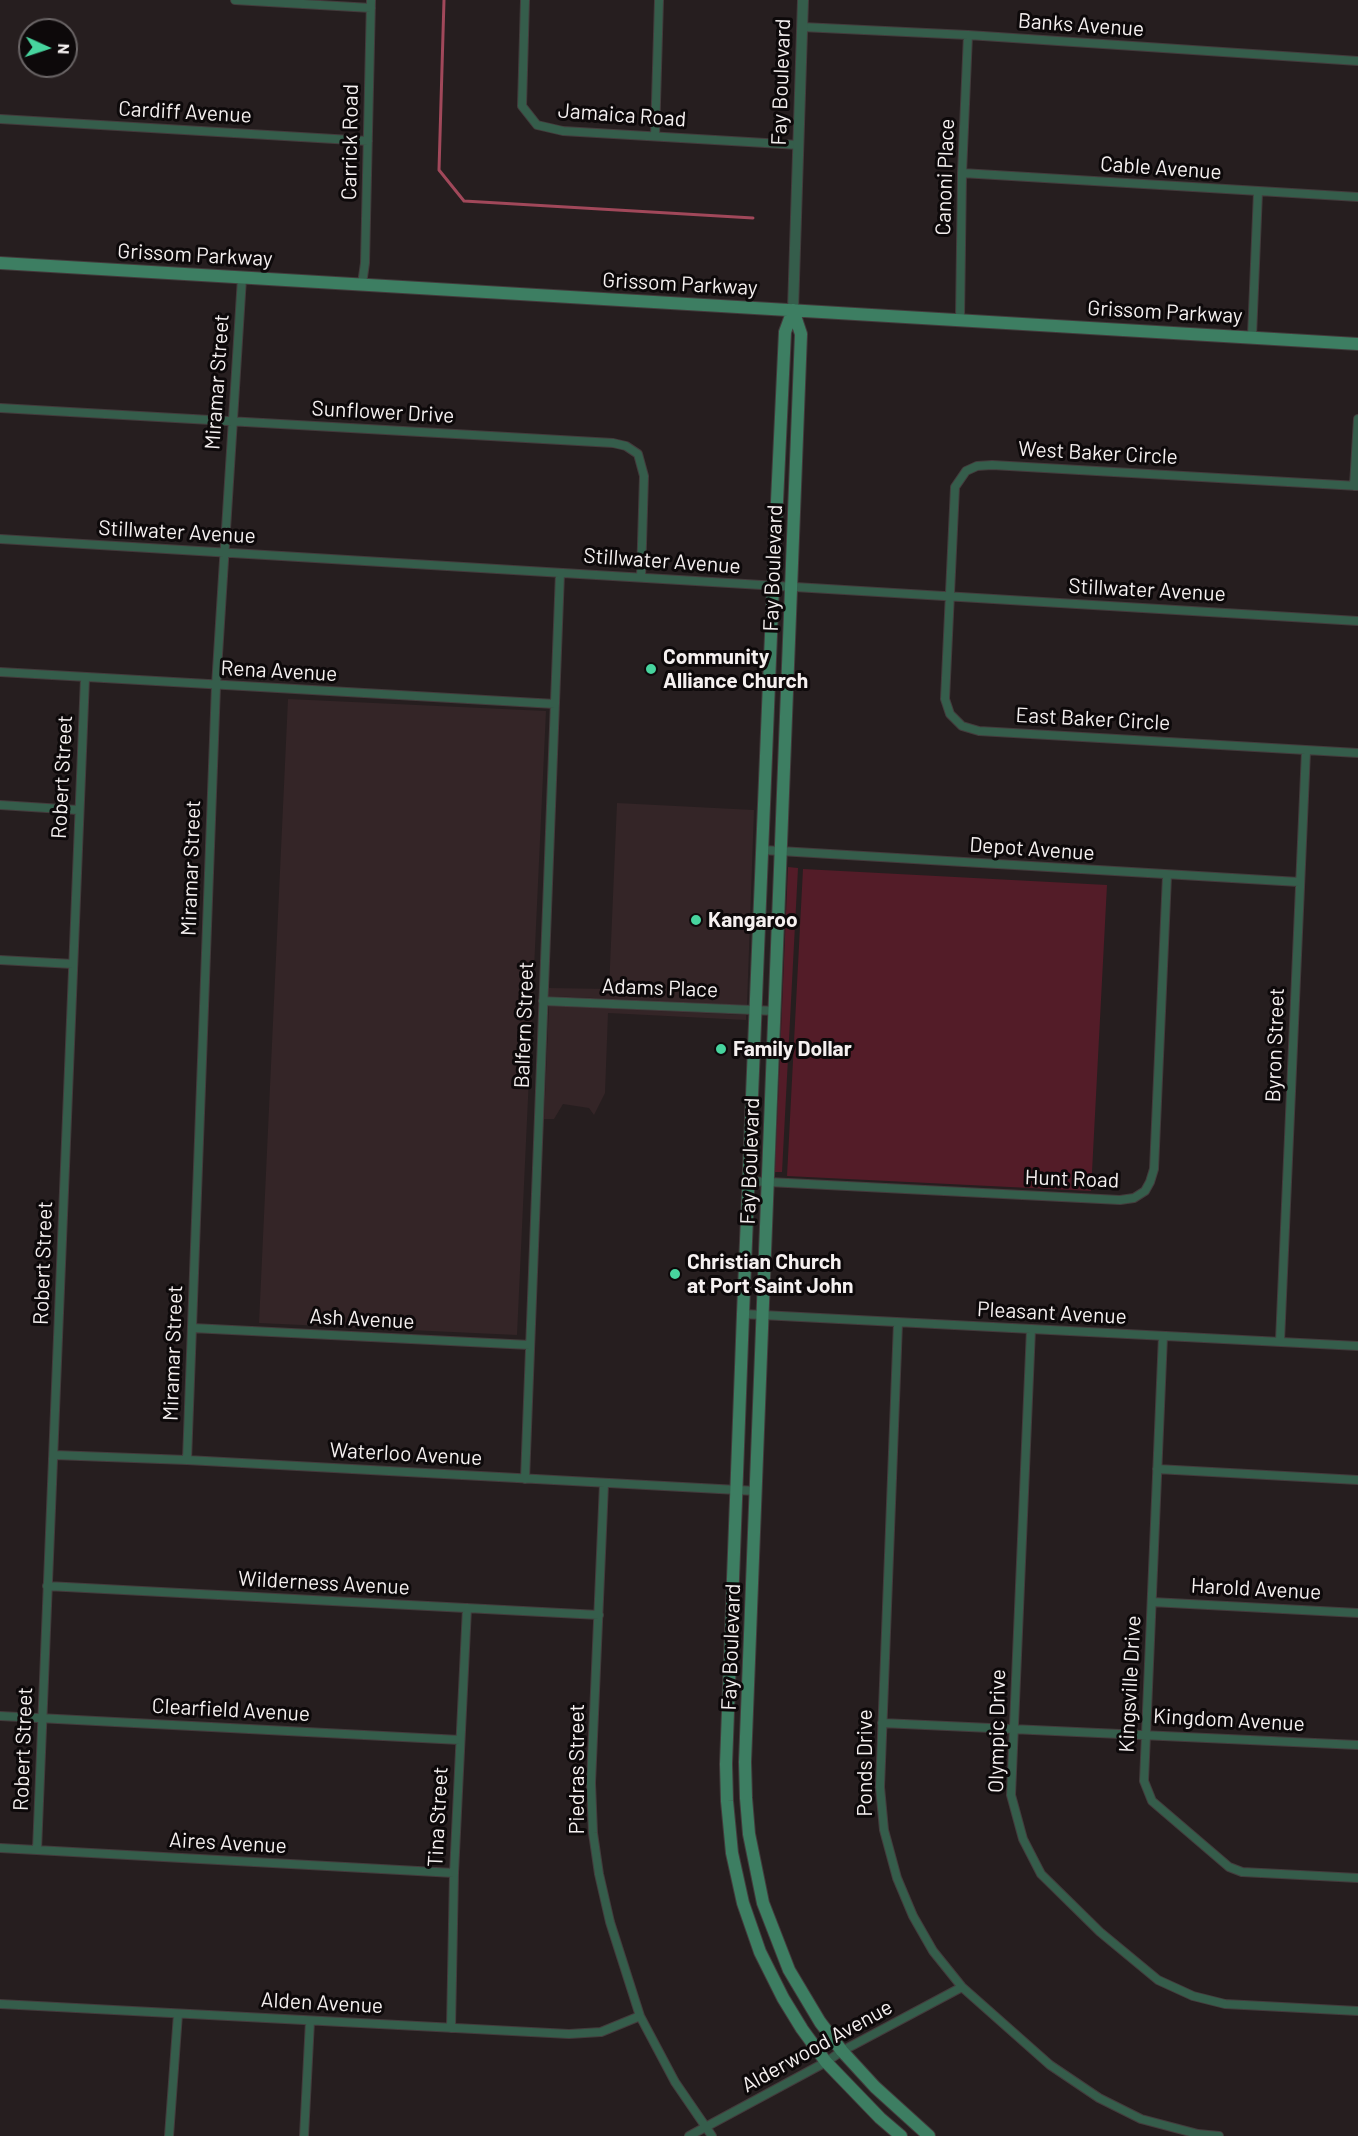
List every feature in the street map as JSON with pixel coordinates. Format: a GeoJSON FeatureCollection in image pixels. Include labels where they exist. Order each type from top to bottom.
{"type":"FeatureCollection","features":[{"type":"Feature","properties":{"kind":"main road","name":"Grissom Parkway"},"geometry":{"type":"LineString","coordinates":[[0,263],[1358,344]]}},
{"type":"Feature","properties":{"kind":"main road","name":"Fay Boulevard"},"geometry":{"type":"LineString","coordinates":[[793,310],[785,332],[773,586],[743,1314],[727,1801],[732,1853],[743,1903],[760,1952],[783,1998],[826,2062],[880,2118],[901,2136]]}},
{"type":"Feature","properties":{"kind":"main road","name":"Fay Boulevard"},"geometry":{"type":"LineString","coordinates":[[793,310],[801,334],[747,1719],[746,1798],[754,1869],[763,1904],[789,1970],[820,2022],[842,2051],[875,2087],[929,2136]]}},
{"type":"Feature","properties":{"kind":"street"},"geometry":{"type":"LineString","coordinates":[[235,0],[371,4]]}},
{"type":"Feature","properties":{"kind":"street","name":"Jamaica Road"},"geometry":{"type":"LineString","coordinates":[[525,0],[522,106],[537,125],[563,131],[799,145]]}},
{"type":"Feature","properties":{"kind":"street"},"geometry":{"type":"LineString","coordinates":[[655,136],[659,0]]}},
{"type":"Feature","properties":{"kind":"street","name":"Fay Boulevard"},"geometry":{"type":"LineString","coordinates":[[793,310],[803,0]]}},
{"type":"Feature","properties":{"kind":"street","name":"Carrick Road"},"geometry":{"type":"LineString","coordinates":[[362,284],[365,263],[371,4]]}},
{"type":"Feature","properties":{"kind":"street","name":"Banks Avenue"},"geometry":{"type":"LineString","coordinates":[[802,27],[968,35],[1358,61]]}},
{"type":"Feature","properties":{"kind":"street","name":"Canoni Place"},"geometry":{"type":"LineString","coordinates":[[960,319],[962,173],[968,35]]}},
{"type":"Feature","properties":{"kind":"street","name":"Cardiff Avenue"},"geometry":{"type":"LineString","coordinates":[[0,119],[368,141]]}},
{"type":"Feature","properties":{"kind":"street","name":"Cable Avenue"},"geometry":{"type":"LineString","coordinates":[[962,173],[1358,197]]}},
{"type":"Feature","properties":{"kind":"street"},"geometry":{"type":"LineString","coordinates":[[1252,336],[1258,192]]}},
{"type":"Feature","properties":{"kind":"street","name":"Miramar Street"},"geometry":{"type":"LineString","coordinates":[[187,1460],[216,686],[242,278]]}},
{"type":"Feature","properties":{"kind":"street","name":"Sunflower Drive"},"geometry":{"type":"LineString","coordinates":[[0,408],[613,443],[626,446],[638,454],[644,476],[641,577]]}},
{"type":"Feature","properties":{"kind":"street"},"geometry":{"type":"LineString","coordinates":[[1356,486],[1358,418]]}},
{"type":"Feature","properties":{"kind":"street","name":"West Baker Circle"},"geometry":{"type":"LineString","coordinates":[[950,596],[955,487],[966,471],[977,466],[1356,486]]}},
{"type":"Feature","properties":{"kind":"street","name":"Stillwater Avenue"},"geometry":{"type":"LineString","coordinates":[[0,540],[1358,621]]}},
{"type":"Feature","properties":{"kind":"street","name":"Balfern Street"},"geometry":{"type":"LineString","coordinates":[[525,1479],[560,573]]}},
{"type":"Feature","properties":{"kind":"street","name":"East Baker Circle"},"geometry":{"type":"LineString","coordinates":[[950,596],[945,699],[950,714],[962,726],[979,730],[1358,753]]}},
{"type":"Feature","properties":{"kind":"street","name":"Rena Avenue"},"geometry":{"type":"LineString","coordinates":[[0,672],[555,704]]}},
{"type":"Feature","properties":{"kind":"street","name":"Robert Street"},"geometry":{"type":"LineString","coordinates":[[37,1850],[85,678]]}},
{"type":"Feature","properties":{"kind":"street","name":"Byron Street"},"geometry":{"type":"LineString","coordinates":[[1280,1341],[1306,751]]}},
{"type":"Feature","properties":{"kind":"street"},"geometry":{"type":"LineString","coordinates":[[0,805],[78,810]]}},
{"type":"Feature","properties":{"kind":"street","name":"Depot Avenue"},"geometry":{"type":"LineString","coordinates":[[763,850],[1167,876],[1299,882]]}},
{"type":"Feature","properties":{"kind":"street","name":"Hunt Road"},"geometry":{"type":"LineString","coordinates":[[749,1181],[1120,1200],[1134,1198],[1145,1191],[1154,1169],[1167,876]]}},
{"type":"Feature","properties":{"kind":"street"},"geometry":{"type":"LineString","coordinates":[[0,960],[73,964]]}},
{"type":"Feature","properties":{"kind":"street","name":"Adams Place"},"geometry":{"type":"LineString","coordinates":[[543,1001],[776,1011]]}},
{"type":"Feature","properties":{"kind":"street","name":"Pleasant Avenue"},"geometry":{"type":"LineString","coordinates":[[743,1314],[1358,1346]]}},
{"type":"Feature","properties":{"kind":"street","name":"Ponds Drive"},"geometry":{"type":"LineString","coordinates":[[898,1323],[880,1787],[884,1830],[897,1878],[913,1916],[933,1951],[962,1987],[1050,2066],[1099,2098],[1142,2119],[1198,2134],[1219,2136]]}},
{"type":"Feature","properties":{"kind":"street","name":"Ash Avenue"},"geometry":{"type":"LineString","coordinates":[[192,1328],[530,1345]]}},
{"type":"Feature","properties":{"kind":"street","name":"Olympic Drive"},"geometry":{"type":"LineString","coordinates":[[1031,1329],[1011,1795],[1023,1839],[1041,1874],[1100,1932],[1158,1980],[1193,1996],[1225,2004],[1358,2011]]}},
{"type":"Feature","properties":{"kind":"street","name":"Kingsville Drive"},"geometry":{"type":"LineString","coordinates":[[1163,1336],[1144,1781],[1152,1801],[1229,1867],[1242,1872],[1358,1878]]}},
{"type":"Feature","properties":{"kind":"street","name":"Waterloo Avenue"},"geometry":{"type":"LineString","coordinates":[[54,1455],[187,1460],[756,1491]]}},
{"type":"Feature","properties":{"kind":"street"},"geometry":{"type":"LineString","coordinates":[[1157,1469],[1358,1480]]}},
{"type":"Feature","properties":{"kind":"street","name":"Piedras Street"},"geometry":{"type":"LineString","coordinates":[[604,1484],[591,1783],[593,1833],[610,1922],[639,2016],[675,2082],[712,2136]]}},
{"type":"Feature","properties":{"kind":"street","name":"Wilderness Avenue"},"geometry":{"type":"LineString","coordinates":[[47,1586],[599,1615]]}},
{"type":"Feature","properties":{"kind":"street","name":"Harold Avenue"},"geometry":{"type":"LineString","coordinates":[[1152,1602],[1358,1613]]}},
{"type":"Feature","properties":{"kind":"street","name":"Tina Street"},"geometry":{"type":"LineString","coordinates":[[451,2028],[454,1874],[467,1608]]}},
{"type":"Feature","properties":{"kind":"street","name":"Clearfield Avenue"},"geometry":{"type":"LineString","coordinates":[[0,1716],[460,1740]]}},
{"type":"Feature","properties":{"kind":"street"},"geometry":{"type":"LineString","coordinates":[[728,1719],[747,1719]]}},
{"type":"Feature","properties":{"kind":"street","name":"Kingdom Avenue"},"geometry":{"type":"LineString","coordinates":[[882,1723],[1358,1745]]}},
{"type":"Feature","properties":{"kind":"street","name":"Aires Avenue"},"geometry":{"type":"LineString","coordinates":[[0,1848],[454,1874]]}},
{"type":"Feature","properties":{"kind":"street","name":"Alderwood Avenue"},"geometry":{"type":"LineString","coordinates":[[689,2136],[962,1987]]}},
{"type":"Feature","properties":{"kind":"street","name":"Alden Avenue"},"geometry":{"type":"LineString","coordinates":[[0,2004],[569,2034],[601,2032],[639,2016]]}},
{"type":"Feature","properties":{"kind":"street"},"geometry":{"type":"LineString","coordinates":[[169,2136],[178,2013]]}},
{"type":"Feature","properties":{"kind":"street"},"geometry":{"type":"LineString","coordinates":[[304,2136],[310,2021]]}},
{"type":"Feature","properties":{"kind":"shaded area"},"geometry":{"type":"Polygon","coordinates":[[[288,699],[546,711],[517,1335],[259,1323],[288,699]]]}},
{"type":"Feature","properties":{"kind":"shaded area"},"geometry":{"type":"Polygon","coordinates":[[[617,803],[754,810],[747,1005],[549,996],[549,988],[609,989],[617,803]]]}},
{"type":"Feature","properties":{"kind":"shaded area"},"geometry":{"type":"Polygon","coordinates":[[[788,867],[798,868],[782,1172],[775,1172],[788,867]]]}},
{"type":"Feature","properties":{"kind":"shaded area"},"geometry":{"type":"Polygon","coordinates":[[[803,869],[1107,885],[1091,1191],[787,1176],[803,869]]]}},
{"type":"Feature","properties":{"kind":"shaded area"},"geometry":{"type":"Polygon","coordinates":[[[549,1006],[746,1015],[746,1020],[608,1013],[605,1093],[594,1115],[589,1108],[563,1104],[554,1119],[544,1119],[549,1006]]]}},
{"type":"Feature","properties":{"kind":"waterway"},"geometry":{"type":"LineString","coordinates":[[444,0],[439,170],[464,201],[753,218]]}},
{"type":"Feature","properties":{"kind":"place","name":"Community Alliance Church"},"geometry":{"type":"Point","coordinates":[651,669]}},
{"type":"Feature","properties":{"kind":"place","name":"Kangaroo"},"geometry":{"type":"Point","coordinates":[696,920]}},
{"type":"Feature","properties":{"kind":"place","name":"Family Dollar"},"geometry":{"type":"Point","coordinates":[721,1049]}},
{"type":"Feature","properties":{"kind":"place","name":"Christian Church at Port Saint John"},"geometry":{"type":"Point","coordinates":[675,1274]}}]}
